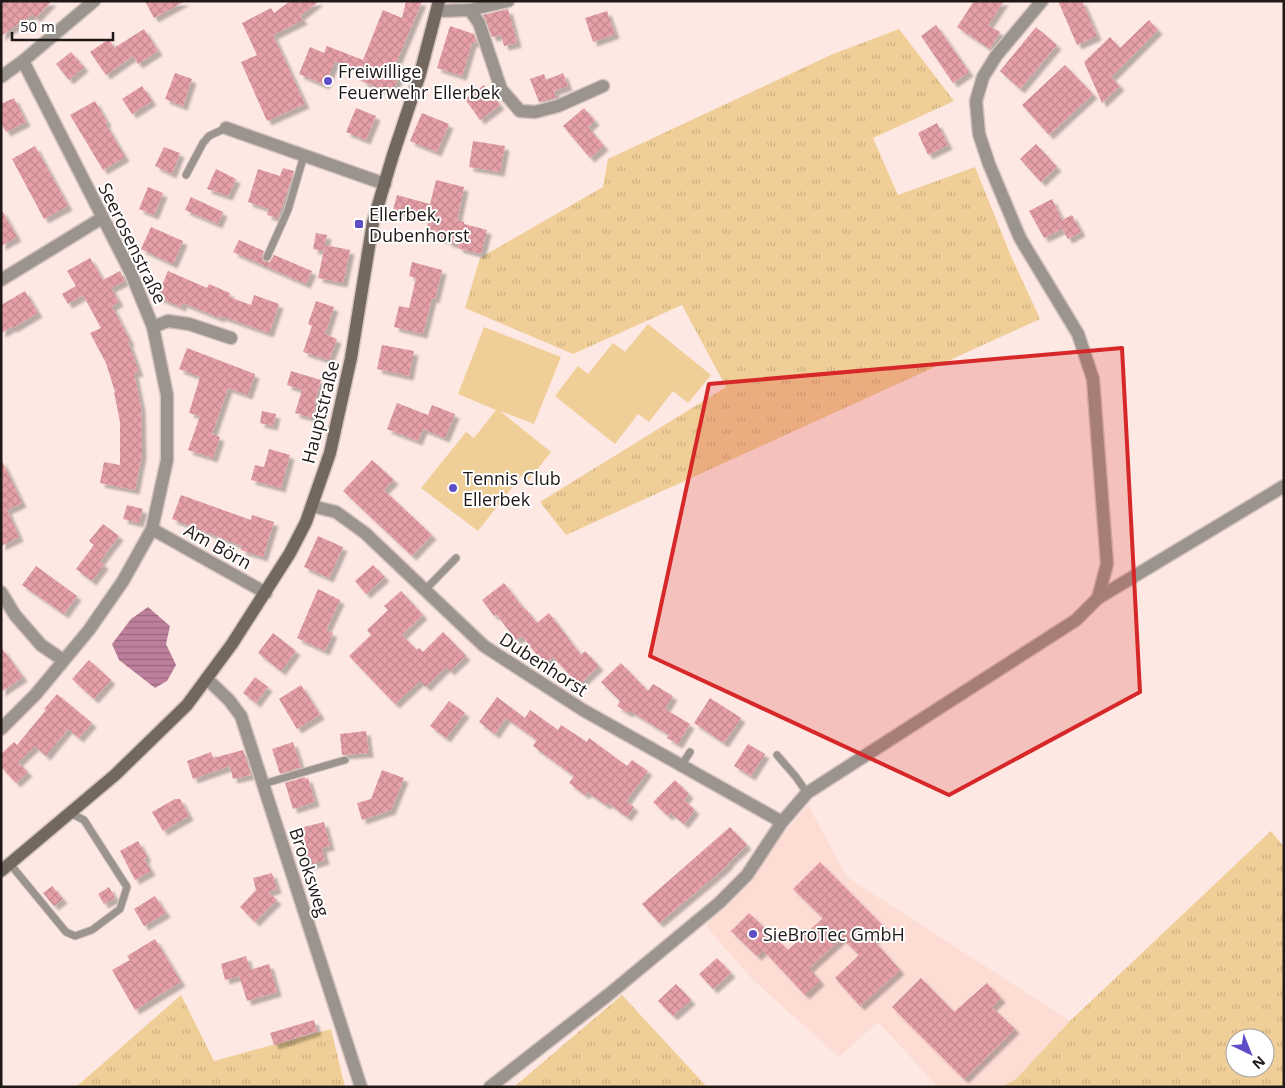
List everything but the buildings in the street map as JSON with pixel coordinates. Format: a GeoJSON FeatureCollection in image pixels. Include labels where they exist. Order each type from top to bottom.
{"type":"FeatureCollection","features":[{"type":"Feature","properties":{"kind":"main road","name":"Hauptstraße"},"geometry":{"type":"LineString","coordinates":[[6,868],[115,775],[181,710],[232,644],[290,553],[312,506],[336,430],[352,358],[373,222],[420,74],[438,6]]}},
{"type":"Feature","properties":{"kind":"street"},"geometry":{"type":"LineString","coordinates":[[1,77],[23,61],[94,1]]}},
{"type":"Feature","properties":{"kind":"street"},"geometry":{"type":"LineString","coordinates":[[438,6],[470,10],[508,1]]}},
{"type":"Feature","properties":{"kind":"street"},"geometry":{"type":"LineString","coordinates":[[1042,1],[996,56],[983,77],[976,101],[979,134],[988,164],[1020,238],[1078,334],[1093,379],[1108,564],[1098,598]]}},
{"type":"Feature","properties":{"kind":"street"},"geometry":{"type":"LineString","coordinates":[[470,10],[479,23],[502,89],[520,111],[535,112],[558,106],[602,86]]}},
{"type":"Feature","properties":{"kind":"street","name":"Seerosenstraße"},"geometry":{"type":"LineString","coordinates":[[1,728],[36,694],[89,630],[123,581],[152,529],[167,460],[167,395],[153,327],[131,273],[23,61]]}},
{"type":"Feature","properties":{"kind":"street"},"geometry":{"type":"LineString","coordinates":[[226,128],[384,184]]}},
{"type":"Feature","properties":{"kind":"street"},"geometry":{"type":"LineString","coordinates":[[1,280],[102,218]]}},
{"type":"Feature","properties":{"kind":"street"},"geometry":{"type":"LineString","coordinates":[[153,327],[168,321],[188,324],[231,338]]}},
{"type":"Feature","properties":{"kind":"street"},"geometry":{"type":"LineString","coordinates":[[490,1087],[608,995],[719,903],[747,875],[782,822],[807,793],[1076,620],[1098,598],[1284,486]]}},
{"type":"Feature","properties":{"kind":"street","name":"Dubenhorst"},"geometry":{"type":"LineString","coordinates":[[312,506],[336,512],[357,527],[484,646],[583,710],[782,822]]}},
{"type":"Feature","properties":{"kind":"street","name":"Am Börn"},"geometry":{"type":"LineString","coordinates":[[152,529],[266,592]]}},
{"type":"Feature","properties":{"kind":"street"},"geometry":{"type":"LineString","coordinates":[[1,592],[15,615],[41,645],[63,660]]}},
{"type":"Feature","properties":{"kind":"street","name":"Brooksweg"},"geometry":{"type":"LineString","coordinates":[[206,679],[229,700],[242,716],[361,1087]]}},
{"type":"Feature","properties":{"kind":"lane"},"geometry":{"type":"LineString","coordinates":[[186,176],[203,143],[209,136],[226,128]]}},
{"type":"Feature","properties":{"kind":"lane"},"geometry":{"type":"LineString","coordinates":[[267,257],[288,210],[304,155]]}},
{"type":"Feature","properties":{"kind":"lane"},"geometry":{"type":"LineString","coordinates":[[425,590],[456,558]]}},
{"type":"Feature","properties":{"kind":"lane"},"geometry":{"type":"LineString","coordinates":[[681,766],[690,752]]}},
{"type":"Feature","properties":{"kind":"lane"},"geometry":{"type":"LineString","coordinates":[[777,755],[807,793]]}},
{"type":"Feature","properties":{"kind":"lane"},"geometry":{"type":"LineString","coordinates":[[263,784],[345,760]]}},
{"type":"Feature","properties":{"kind":"lane"},"geometry":{"type":"LineString","coordinates":[[6,868],[66,932],[75,936],[92,930],[120,908],[127,887],[84,820],[70,813]]}},
{"type":"Feature","properties":{"kind":"highlighted area"},"geometry":{"type":"Polygon","coordinates":[[[1122,348],[1140,692],[949,795],[650,656],[709,384],[1122,348]]]}},
{"type":"Feature","properties":{"kind":"shaded area"},"geometry":{"type":"Polygon","coordinates":[[[148,607],[170,626],[166,644],[176,665],[167,681],[155,688],[119,660],[112,644],[131,619],[148,607]]]}},
{"type":"Feature","properties":{"kind":"shaded area"},"geometry":{"type":"Polygon","coordinates":[[[808,805],[847,877],[1070,1021],[1016,1079],[1002,1087],[938,1087],[878,1022],[839,1057],[752,979],[706,926],[808,805]]]}},
{"type":"Feature","properties":{"kind":"green space"},"geometry":{"type":"Polygon","coordinates":[[[899,29],[954,101],[873,138],[898,195],[975,167],[1011,256],[1040,319],[566,535],[540,502],[726,387],[682,305],[573,354],[465,308],[480,258],[603,187],[608,159],[833,54],[899,29]]]}},
{"type":"Feature","properties":{"kind":"green space"},"geometry":{"type":"Polygon","coordinates":[[[648,324],[711,375],[688,403],[673,391],[649,422],[638,414],[615,444],[555,396],[578,366],[588,374],[613,343],[625,352],[648,324]]]}},
{"type":"Feature","properties":{"kind":"green space"},"geometry":{"type":"Polygon","coordinates":[[[484,327],[561,357],[534,424],[500,411],[551,452],[528,481],[521,476],[478,531],[421,488],[466,432],[474,438],[496,410],[458,394],[484,327]]]}},
{"type":"Feature","properties":{"kind":"green space"},"geometry":{"type":"Polygon","coordinates":[[[1271,831],[1284,847],[1284,1087],[1002,1087],[1016,1079],[1070,1021],[1271,831]]]}},
{"type":"Feature","properties":{"kind":"green space"},"geometry":{"type":"Polygon","coordinates":[[[181,995],[214,1061],[331,1029],[345,1087],[76,1087],[181,995]]]}},
{"type":"Feature","properties":{"kind":"green space"},"geometry":{"type":"Polygon","coordinates":[[[622,995],[707,1087],[514,1087],[622,995]]]}},
{"type":"Feature","properties":{"kind":"place","name":"Freiwillige Feuerwehr Ellerbek"},"geometry":{"type":"Point","coordinates":[328,81]}},
{"type":"Feature","properties":{"kind":"place","name":"Ellerbek, Dubenhorst"},"geometry":{"type":"Point","coordinates":[359,224]}},
{"type":"Feature","properties":{"kind":"place","name":"Tennis Club Ellerbek"},"geometry":{"type":"Point","coordinates":[453,488]}},
{"type":"Feature","properties":{"kind":"place","name":"SieBroTec GmbH"},"geometry":{"type":"Point","coordinates":[753,934]}}]}
